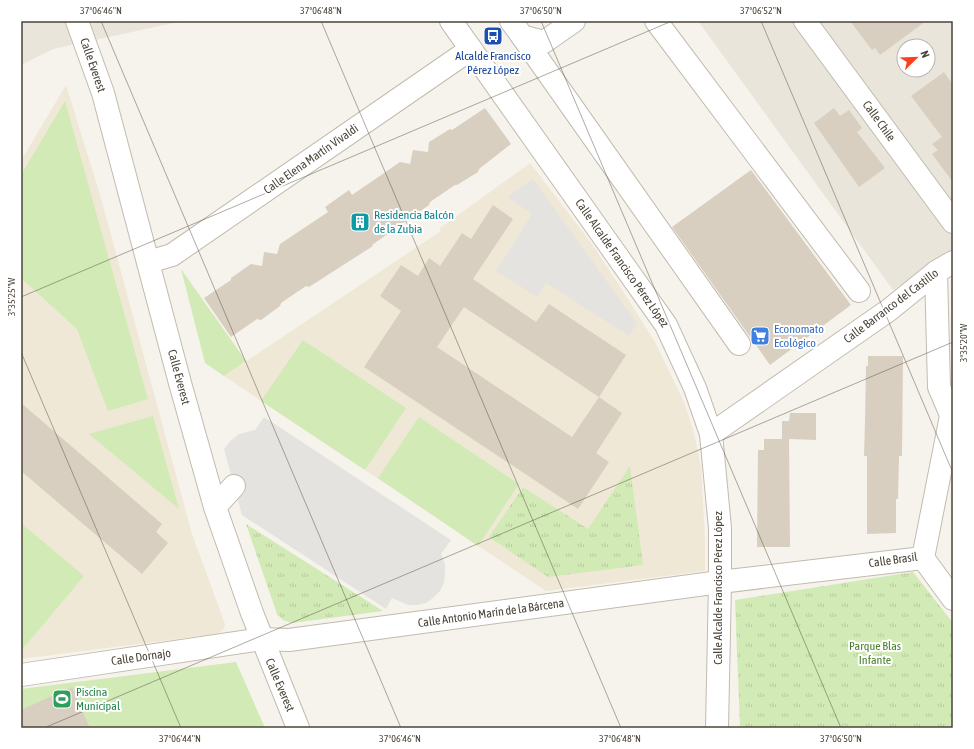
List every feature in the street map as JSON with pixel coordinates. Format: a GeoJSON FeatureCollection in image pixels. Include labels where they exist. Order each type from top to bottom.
{"type":"FeatureCollection","features":[{"type":"Feature","properties":{"kind":"street","name":"Calle Everest"},"geometry":{"type":"LineString","coordinates":[[78,21],[103,93],[180,383],[215,507],[262,640],[298,728]]}},
{"type":"Feature","properties":{"kind":"street","name":"Calle Alcalde Francisco Pérez López"},"geometry":{"type":"LineString","coordinates":[[452,21],[666,325],[695,388],[711,434],[720,528],[717,728]]}},
{"type":"Feature","properties":{"kind":"street"},"geometry":{"type":"LineString","coordinates":[[517,29],[544,42],[574,21]]}},
{"type":"Feature","properties":{"kind":"street"},"geometry":{"type":"LineString","coordinates":[[656,21],[859,291]]}},
{"type":"Feature","properties":{"kind":"street","name":"Calle Chile"},"geometry":{"type":"LineString","coordinates":[[805,21],[953,222]]}},
{"type":"Feature","properties":{"kind":"street"},"geometry":{"type":"LineString","coordinates":[[517,29],[739,344]]}},
{"type":"Feature","properties":{"kind":"street","name":"Calle Elena Martín Vivaldi"},"geometry":{"type":"LineString","coordinates":[[148,262],[172,255],[471,49]]}},
{"type":"Feature","properties":{"kind":"street","name":"Calle Barranco del Castillo"},"geometry":{"type":"LineString","coordinates":[[711,434],[889,310],[944,267]]}},
{"type":"Feature","properties":{"kind":"street","name":"Calle Brasil"},"geometry":{"type":"LineString","coordinates":[[720,582],[923,558],[952,412],[938,387],[944,267]]}},
{"type":"Feature","properties":{"kind":"street"},"geometry":{"type":"LineString","coordinates":[[215,507],[234,486]]}},
{"type":"Feature","properties":{"kind":"street"},"geometry":{"type":"LineString","coordinates":[[923,558],[953,599]]}},
{"type":"Feature","properties":{"kind":"street","name":"Calle Antonio Marín de la Bárcena"},"geometry":{"type":"LineString","coordinates":[[262,640],[289,640],[720,582]]}},
{"type":"Feature","properties":{"kind":"street","name":"Calle Dornajo"},"geometry":{"type":"LineString","coordinates":[[21,675],[262,640]]}},
{"type":"Feature","properties":{"kind":"shaded area"},"geometry":{"type":"Polygon","coordinates":[[[21,21],[183,21],[53,49],[21,65],[21,21]]]}},
{"type":"Feature","properties":{"kind":"shaded area"},"geometry":{"type":"Polygon","coordinates":[[[698,21],[953,21],[953,253],[893,290],[698,21]]]}},
{"type":"Feature","properties":{"kind":"shaded area"},"geometry":{"type":"Polygon","coordinates":[[[66,85],[101,198],[192,534],[225,624],[224,628],[216,634],[21,659],[21,161],[66,85]]]}},
{"type":"Feature","properties":{"kind":"shaded area"},"geometry":{"type":"Polygon","coordinates":[[[530,163],[592,244],[628,299],[655,342],[684,402],[694,433],[701,467],[705,538],[705,571],[546,591],[224,376],[441,231],[440,228],[530,163]]]}},
{"type":"Feature","properties":{"kind":"shaded area"},"geometry":{"type":"Polygon","coordinates":[[[533,179],[637,323],[629,336],[546,283],[537,297],[496,271],[532,214],[507,197],[533,179]]]}},
{"type":"Feature","properties":{"kind":"shaded area"},"geometry":{"type":"Polygon","coordinates":[[[264,417],[451,540],[441,554],[445,564],[444,583],[440,591],[433,598],[426,603],[408,605],[392,598],[386,609],[242,515],[224,449],[230,441],[239,434],[255,430],[264,417]]]}},
{"type":"Feature","properties":{"kind":"green space"},"geometry":{"type":"Polygon","coordinates":[[[65,101],[148,399],[108,411],[77,329],[21,278],[21,175],[65,101]]]}},
{"type":"Feature","properties":{"kind":"green space"},"geometry":{"type":"Polygon","coordinates":[[[181,269],[246,361],[224,376],[205,363],[181,269]]]}},
{"type":"Feature","properties":{"kind":"green space"},"geometry":{"type":"Polygon","coordinates":[[[303,340],[406,408],[365,470],[261,401],[303,340]]]}},
{"type":"Feature","properties":{"kind":"green space"},"geometry":{"type":"Polygon","coordinates":[[[153,416],[179,509],[89,434],[153,416]]]}},
{"type":"Feature","properties":{"kind":"green space"},"geometry":{"type":"Polygon","coordinates":[[[419,417],[519,484],[478,546],[378,478],[419,417]]]}},
{"type":"Feature","properties":{"kind":"green space"},"geometry":{"type":"Polygon","coordinates":[[[630,466],[643,565],[548,577],[489,537],[523,487],[588,529],[630,466]]]}},
{"type":"Feature","properties":{"kind":"green space"},"geometry":{"type":"Polygon","coordinates":[[[21,523],[84,576],[21,651],[21,523]]]}},
{"type":"Feature","properties":{"kind":"green space"},"geometry":{"type":"Polygon","coordinates":[[[246,524],[383,611],[292,623],[283,620],[277,614],[246,524]]]}},
{"type":"Feature","properties":{"kind":"green space","name":"Parque Blas Infante"},"geometry":{"type":"Polygon","coordinates":[[[913,572],[953,623],[953,728],[740,728],[735,600],[913,572]]]}},
{"type":"Feature","properties":{"kind":"green space"},"geometry":{"type":"Polygon","coordinates":[[[236,662],[265,728],[21,728],[21,689],[236,662]]]}},
{"type":"Feature","properties":{"kind":"building"},"geometry":{"type":"Polygon","coordinates":[[[850,21],[926,21],[903,38],[896,38],[896,43],[880,55],[875,48],[872,50],[850,21]]]}},
{"type":"Feature","properties":{"kind":"building"},"geometry":{"type":"Polygon","coordinates":[[[944,72],[953,85],[953,182],[932,154],[938,150],[932,144],[942,137],[911,96],[944,72]]]}},
{"type":"Feature","properties":{"kind":"building","name":"Residencia Balcón de la Zubia"},"geometry":{"type":"Polygon","coordinates":[[[485,108],[511,144],[479,169],[478,172],[430,202],[429,205],[372,245],[373,246],[309,287],[306,286],[281,303],[280,306],[261,320],[257,319],[231,337],[204,298],[231,280],[231,278],[251,264],[262,266],[264,252],[277,254],[280,244],[328,212],[325,207],[349,190],[352,195],[400,162],[410,164],[413,150],[428,152],[429,142],[450,129],[452,130],[485,108]]]}},
{"type":"Feature","properties":{"kind":"building"},"geometry":{"type":"Polygon","coordinates":[[[834,108],[840,116],[849,110],[862,128],[857,132],[885,168],[859,187],[814,123],[834,108]]]}},
{"type":"Feature","properties":{"kind":"building"},"geometry":{"type":"Polygon","coordinates":[[[751,170],[851,305],[770,365],[672,227],[751,170]]]}},
{"type":"Feature","properties":{"kind":"building"},"geometry":{"type":"Polygon","coordinates":[[[493,205],[513,219],[473,279],[536,322],[549,304],[626,355],[599,397],[622,413],[596,453],[609,462],[578,509],[364,367],[401,311],[380,296],[401,265],[418,276],[429,258],[440,266],[462,233],[471,239],[493,205]],[[464,307],[437,347],[572,437],[599,397],[464,307]]]}},
{"type":"Feature","properties":{"kind":"building"},"geometry":{"type":"Polygon","coordinates":[[[868,356],[903,356],[902,456],[899,456],[898,499],[896,499],[896,533],[867,534],[867,456],[864,456],[866,366],[868,366],[868,356]]]}},
{"type":"Feature","properties":{"kind":"building"},"geometry":{"type":"Polygon","coordinates":[[[21,403],[162,524],[156,532],[168,543],[142,574],[21,471],[21,403]]]}},
{"type":"Feature","properties":{"kind":"building"},"geometry":{"type":"Polygon","coordinates":[[[790,413],[816,413],[816,440],[789,439],[790,547],[757,547],[758,450],[764,450],[764,439],[782,439],[782,421],[789,421],[790,413]]]}},
{"type":"Feature","properties":{"kind":"building","name":"Piscina Municipal"},"geometry":{"type":"Polygon","coordinates":[[[72,687],[90,728],[21,728],[21,710],[72,687]]]}},
{"type":"Feature","properties":{"kind":"place","name":"Alcalde Francisco Pérez López"},"geometry":{"type":"Point","coordinates":[493,36]}},
{"type":"Feature","properties":{"kind":"place","name":"Residencia Balcón de la Zubia"},"geometry":{"type":"Point","coordinates":[360,222]}},
{"type":"Feature","properties":{"kind":"place","name":"Economato Ecológico"},"geometry":{"type":"Point","coordinates":[760,336]}},
{"type":"Feature","properties":{"kind":"place","name":"Piscina Municipal"},"geometry":{"type":"Point","coordinates":[62,699]}}]}
